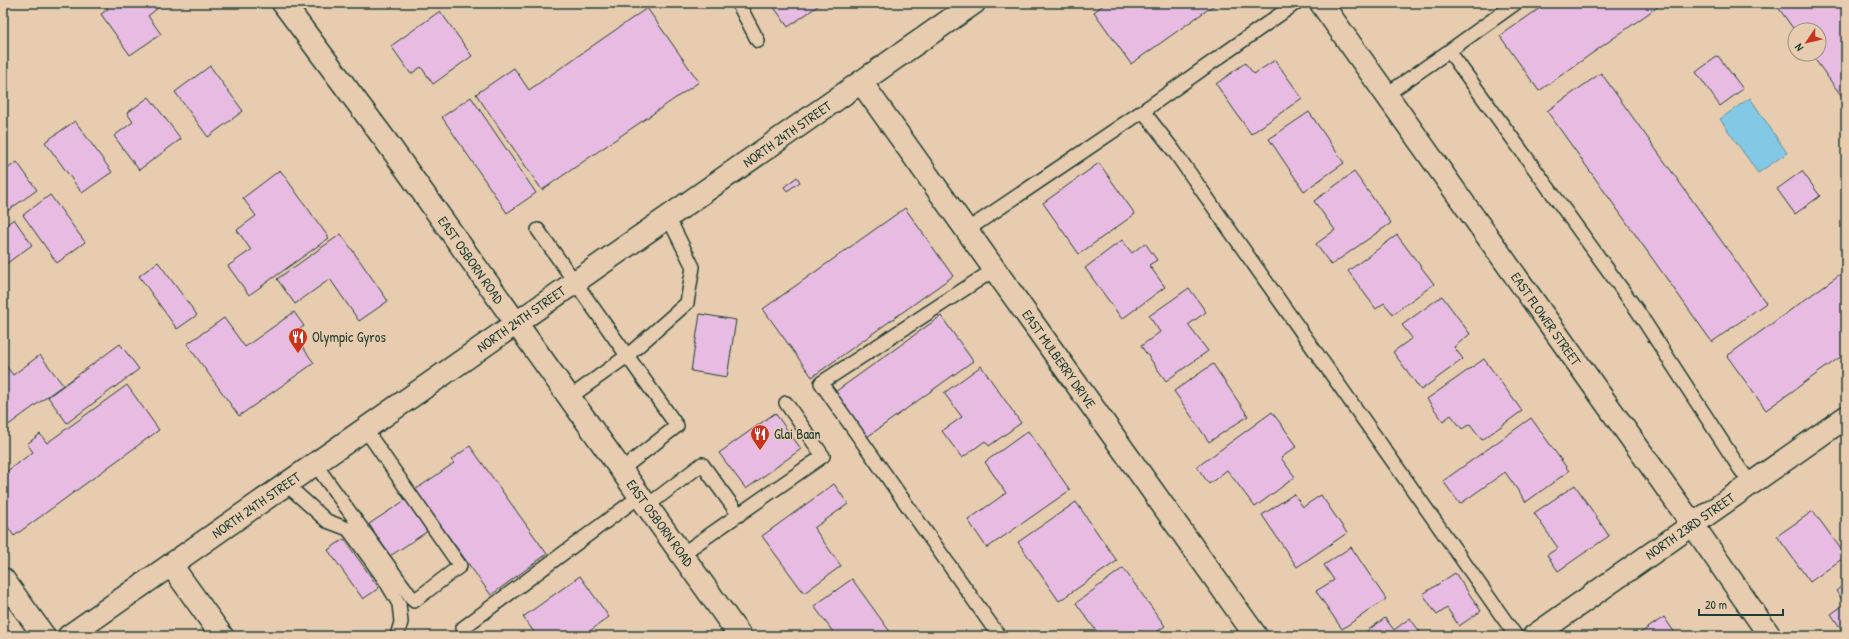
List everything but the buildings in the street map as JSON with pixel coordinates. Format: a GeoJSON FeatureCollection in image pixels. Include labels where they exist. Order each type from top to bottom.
{"type":"FeatureCollection","features":[{"type":"Feature","properties":{"kind":"street","name":"EAST OSBORN ROAD"},"geometry":{"type":"LineString","coordinates":[[283,3],[360,104],[740,636]]}},
{"type":"Feature","properties":{"kind":"street","name":"NORTH 24TH STREET"},"geometry":{"type":"LineString","coordinates":[[69,636],[974,3]]}},
{"type":"Feature","properties":{"kind":"street","name":"EAST FLOWER STREET"},"geometry":{"type":"LineString","coordinates":[[1321,3],[1770,636]]}},
{"type":"Feature","properties":{"kind":"street","name":"EAST MULBERRY DRIVE"},"geometry":{"type":"LineString","coordinates":[[860,82],[1256,636]]}},
{"type":"Feature","properties":{"kind":"street","name":"NORTH 23RD STREET"},"geometry":{"type":"LineString","coordinates":[[1534,636],[1846,417]]}},
{"type":"Feature","properties":{"kind":"street"},"geometry":{"type":"LineString","coordinates":[[171,565],[222,636]]}},
{"type":"Feature","properties":{"kind":"street"},"geometry":{"type":"LineString","coordinates":[[3,579],[44,636]]}},
{"type":"Feature","properties":{"kind":"lane"},"geometry":{"type":"LineString","coordinates":[[738,3],[758,41]]}},
{"type":"Feature","properties":{"kind":"lane"},"geometry":{"type":"LineString","coordinates":[[967,230],[1143,111],[1296,3]]}},
{"type":"Feature","properties":{"kind":"lane"},"geometry":{"type":"LineString","coordinates":[[1386,94],[1516,3]]}},
{"type":"Feature","properties":{"kind":"lane"},"geometry":{"type":"LineString","coordinates":[[1449,51],[1637,310],[1740,469],[1751,483]]}},
{"type":"Feature","properties":{"kind":"lane"},"geometry":{"type":"LineString","coordinates":[[1143,111],[1174,151],[1516,636]]}},
{"type":"Feature","properties":{"kind":"lane"},"geometry":{"type":"LineString","coordinates":[[570,398],[627,356],[687,303],[693,267],[668,217]]}},
{"type":"Feature","properties":{"kind":"lane"},"geometry":{"type":"LineString","coordinates":[[538,230],[677,426],[621,470]]}},
{"type":"Feature","properties":{"kind":"lane"},"geometry":{"type":"LineString","coordinates":[[995,269],[821,383],[999,636]]}},
{"type":"Feature","properties":{"kind":"lane"},"geometry":{"type":"LineString","coordinates":[[682,554],[823,456],[786,404]]}},
{"type":"Feature","properties":{"kind":"lane"},"geometry":{"type":"LineString","coordinates":[[315,464],[414,600],[460,566],[365,429]]}},
{"type":"Feature","properties":{"kind":"lane"},"geometry":{"type":"LineString","coordinates":[[468,636],[462,628],[644,501],[702,464],[738,515]]}},
{"type":"Feature","properties":{"kind":"lane"},"geometry":{"type":"LineString","coordinates":[[286,484],[327,521],[348,528],[359,543],[386,580],[398,604],[401,622],[397,636]]}},
{"type":"Feature","properties":{"kind":"water"},"geometry":{"type":"Polygon","coordinates":[[[1750,98],[1787,153],[1758,173],[1720,119],[1750,98]]]}},
{"type":"Feature","properties":{"kind":"place","name":"Olympic Gyros"},"geometry":{"type":"Point","coordinates":[298,354]}},
{"type":"Feature","properties":{"kind":"place","name":"Glai Baan"},"geometry":{"type":"Point","coordinates":[760,451]}}]}
